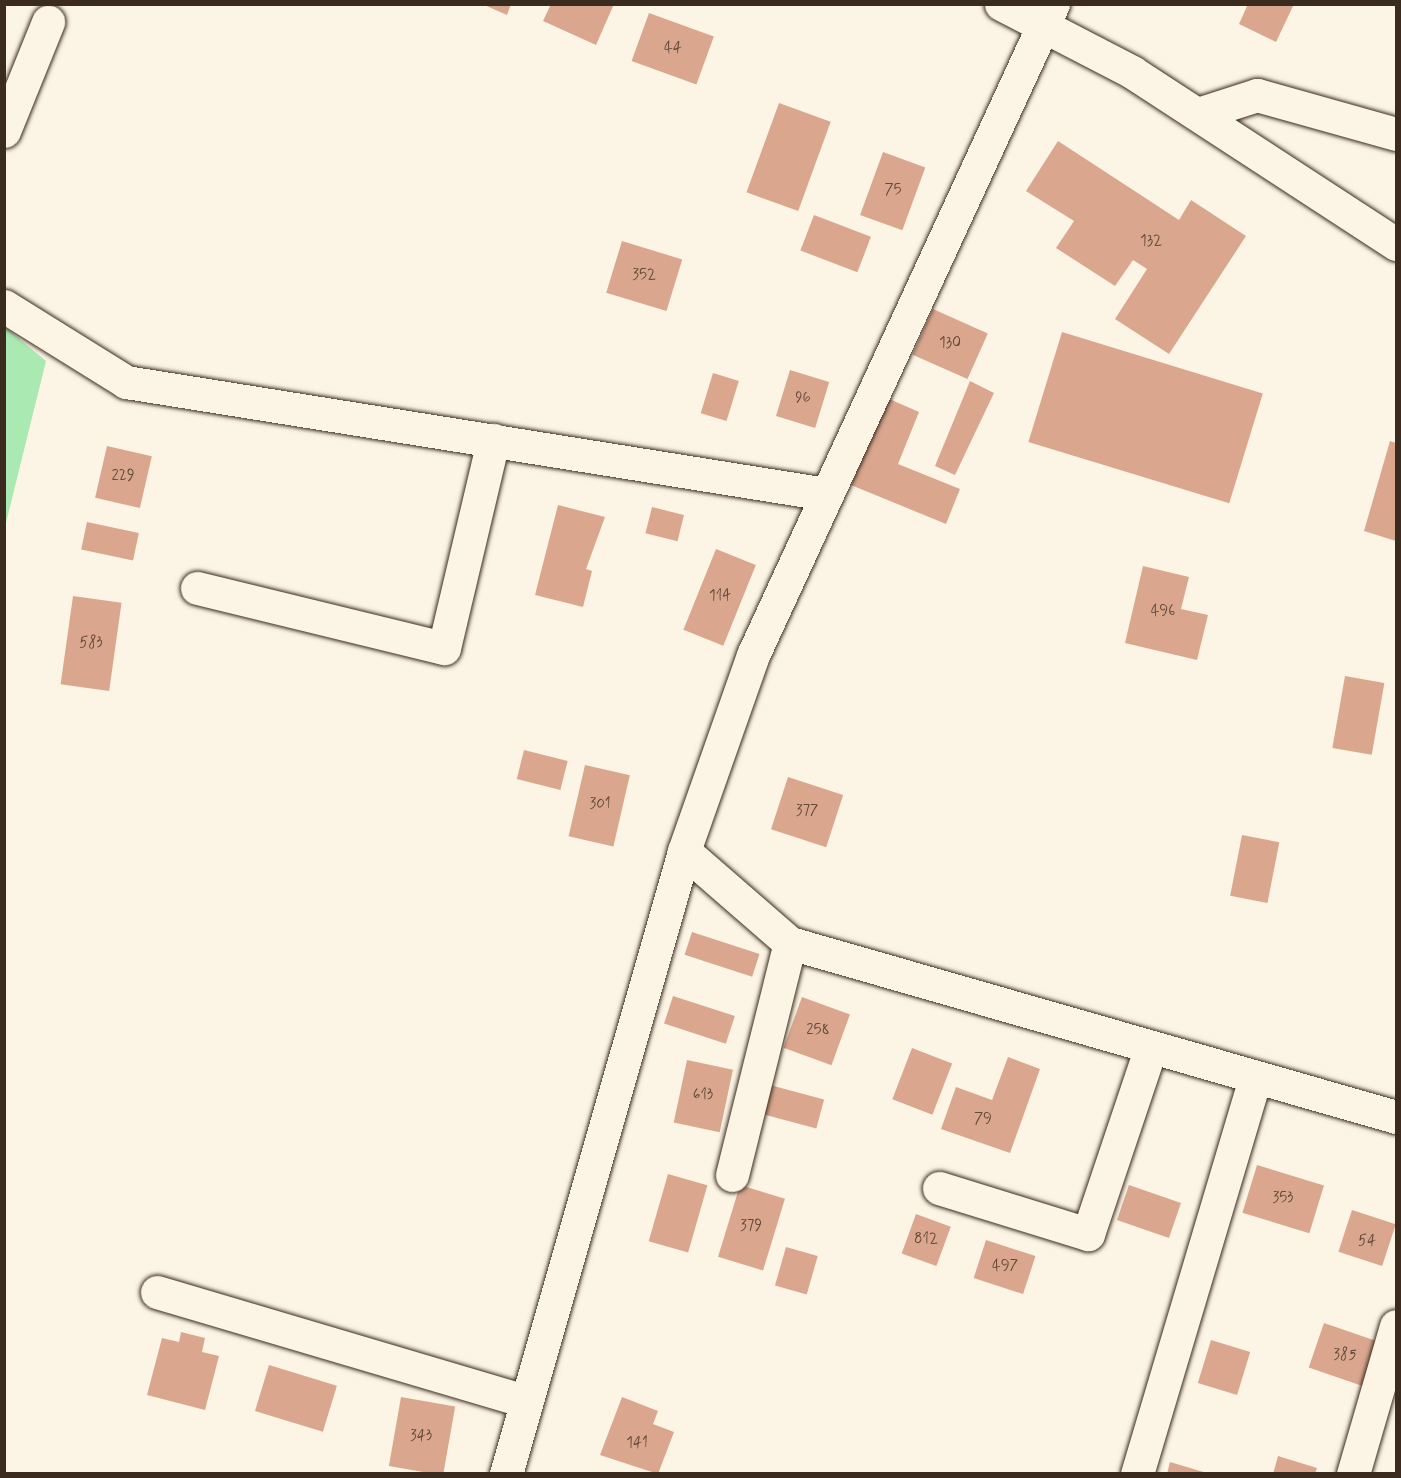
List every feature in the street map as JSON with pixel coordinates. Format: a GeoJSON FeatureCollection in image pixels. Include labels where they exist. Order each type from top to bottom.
{"type":"FeatureCollection","features":[{"type":"Feature","properties":{"kind":"street"},"geometry":{"type":"LineString","coordinates":[[1001,4],[1050,16],[1396,244]]}},
{"type":"Feature","properties":{"kind":"street"},"geometry":{"type":"LineString","coordinates":[[506,1473],[684,851],[753,655],[1050,16]]}},
{"type":"Feature","properties":{"kind":"street"},"geometry":{"type":"LineString","coordinates":[[4,130],[48,22]]}},
{"type":"Feature","properties":{"kind":"street"},"geometry":{"type":"LineString","coordinates":[[1198,114],[1257,95],[1396,134]]}},
{"type":"Feature","properties":{"kind":"street"},"geometry":{"type":"LineString","coordinates":[[4,306],[126,382],[826,494]]}},
{"type":"Feature","properties":{"kind":"street"},"geometry":{"type":"LineString","coordinates":[[197,588],[444,648],[493,440]]}},
{"type":"Feature","properties":{"kind":"street"},"geometry":{"type":"LineString","coordinates":[[684,851],[789,943],[1396,1118]]}},
{"type":"Feature","properties":{"kind":"street"},"geometry":{"type":"LineString","coordinates":[[732,1175],[789,943]]}},
{"type":"Feature","properties":{"kind":"street"},"geometry":{"type":"LineString","coordinates":[[939,1188],[1088,1233],[1151,1047]]}},
{"type":"Feature","properties":{"kind":"street"},"geometry":{"type":"LineString","coordinates":[[1137,1473],[1254,1077]]}},
{"type":"Feature","properties":{"kind":"street"},"geometry":{"type":"LineString","coordinates":[[157,1292],[526,1401]]}},
{"type":"Feature","properties":{"kind":"street"},"geometry":{"type":"LineString","coordinates":[[1353,1473],[1396,1326]]}},
{"type":"Feature","properties":{"kind":"green space"},"geometry":{"type":"Polygon","coordinates":[[[5,327],[46,361],[5,527],[5,327]]]}},
{"type":"Feature","properties":{"kind":"building"},"geometry":{"type":"Polygon","coordinates":[[[482,4],[511,4],[507,15],[482,4]]]}},
{"type":"Feature","properties":{"kind":"building"},"geometry":{"type":"Polygon","coordinates":[[[551,4],[614,4],[596,45],[543,21],[551,4]]]}},
{"type":"Feature","properties":{"kind":"building"},"geometry":{"type":"Polygon","coordinates":[[[1248,4],[1294,4],[1276,42],[1239,24],[1248,4]]]}},
{"type":"Feature","properties":{"kind":"building"},"geometry":{"type":"Polygon","coordinates":[[[649,13],[714,37],[696,85],[632,61],[649,13]]]}},
{"type":"Feature","properties":{"kind":"building"},"geometry":{"type":"Polygon","coordinates":[[[779,103],[831,122],[798,211],[747,192],[779,103]]]}},
{"type":"Feature","properties":{"kind":"building"},"geometry":{"type":"Polygon","coordinates":[[[1058,141],[1179,220],[1191,200],[1246,236],[1169,354],[1115,319],[1147,269],[1133,260],[1115,286],[1056,248],[1074,221],[1026,191],[1058,141]]]}},
{"type":"Feature","properties":{"kind":"building"},"geometry":{"type":"Polygon","coordinates":[[[883,152],[925,167],[902,230],[860,215],[883,152]]]}},
{"type":"Feature","properties":{"kind":"building"},"geometry":{"type":"Polygon","coordinates":[[[814,215],[871,237],[857,272],[800,250],[814,215]]]}},
{"type":"Feature","properties":{"kind":"building"},"geometry":{"type":"Polygon","coordinates":[[[622,241],[682,259],[666,311],[606,293],[622,241]]]}},
{"type":"Feature","properties":{"kind":"building"},"geometry":{"type":"Polygon","coordinates":[[[933,309],[988,333],[967,379],[913,355],[933,309]]]}},
{"type":"Feature","properties":{"kind":"building"},"geometry":{"type":"Polygon","coordinates":[[[1062,332],[1263,393],[1229,503],[1028,442],[1062,332]]]}},
{"type":"Feature","properties":{"kind":"building"},"geometry":{"type":"Polygon","coordinates":[[[790,370],[829,382],[815,428],[776,416],[790,370]]]}},
{"type":"Feature","properties":{"kind":"building"},"geometry":{"type":"Polygon","coordinates":[[[713,373],[739,381],[727,421],[701,413],[713,373]]]}},
{"type":"Feature","properties":{"kind":"building"},"geometry":{"type":"Polygon","coordinates":[[[970,381],[994,393],[955,475],[935,466],[970,381]]]}},
{"type":"Feature","properties":{"kind":"building"},"geometry":{"type":"Polygon","coordinates":[[[887,398],[919,412],[898,464],[960,489],[946,524],[851,485],[887,398]]]}},
{"type":"Feature","properties":{"kind":"building"},"geometry":{"type":"Polygon","coordinates":[[[1390,441],[1396,443],[1396,541],[1364,531],[1390,441]]]}},
{"type":"Feature","properties":{"kind":"building"},"geometry":{"type":"Polygon","coordinates":[[[107,446],[152,456],[140,508],[95,498],[107,446]]]}},
{"type":"Feature","properties":{"kind":"building"},"geometry":{"type":"Polygon","coordinates":[[[558,505],[605,517],[586,569],[592,571],[583,607],[535,595],[558,505]]]}},
{"type":"Feature","properties":{"kind":"building"},"geometry":{"type":"Polygon","coordinates":[[[652,507],[684,515],[677,541],[645,533],[652,507]]]}},
{"type":"Feature","properties":{"kind":"building"},"geometry":{"type":"Polygon","coordinates":[[[87,522],[139,533],[133,560],[81,549],[87,522]]]}},
{"type":"Feature","properties":{"kind":"building"},"geometry":{"type":"Polygon","coordinates":[[[716,549],[756,565],[723,646],[683,630],[716,549]]]}},
{"type":"Feature","properties":{"kind":"building"},"geometry":{"type":"Polygon","coordinates":[[[1143,566],[1189,577],[1181,609],[1208,615],[1197,660],[1125,643],[1143,566]]]}},
{"type":"Feature","properties":{"kind":"building"},"geometry":{"type":"Polygon","coordinates":[[[73,596],[122,603],[109,691],[61,684],[73,596]]]}},
{"type":"Feature","properties":{"kind":"building"},"geometry":{"type":"Polygon","coordinates":[[[1345,676],[1384,683],[1372,755],[1332,748],[1345,676]]]}},
{"type":"Feature","properties":{"kind":"building"},"geometry":{"type":"Polygon","coordinates":[[[524,750],[568,761],[560,790],[517,779],[524,750]]]}},
{"type":"Feature","properties":{"kind":"building"},"geometry":{"type":"Polygon","coordinates":[[[585,765],[630,775],[613,846],[569,836],[585,765]]]}},
{"type":"Feature","properties":{"kind":"building"},"geometry":{"type":"Polygon","coordinates":[[[788,777],[843,795],[826,847],[771,829],[788,777]]]}},
{"type":"Feature","properties":{"kind":"building"},"geometry":{"type":"Polygon","coordinates":[[[1242,835],[1279,842],[1267,903],[1230,896],[1242,835]]]}},
{"type":"Feature","properties":{"kind":"building"},"geometry":{"type":"Polygon","coordinates":[[[692,932],[760,954],[752,977],[685,955],[692,932]]]}},
{"type":"Feature","properties":{"kind":"building"},"geometry":{"type":"Polygon","coordinates":[[[673,996],[735,1016],[726,1044],[664,1024],[673,996]]]}},
{"type":"Feature","properties":{"kind":"building"},"geometry":{"type":"Polygon","coordinates":[[[802,997],[850,1014],[831,1065],[784,1048],[802,997]]]}},
{"type":"Feature","properties":{"kind":"building"},"geometry":{"type":"Polygon","coordinates":[[[912,1048],[952,1063],[932,1115],[892,1099],[912,1048]]]}},
{"type":"Feature","properties":{"kind":"building"},"geometry":{"type":"Polygon","coordinates":[[[1008,1057],[1040,1069],[1010,1153],[941,1129],[956,1087],[992,1100],[1008,1057]]]}},
{"type":"Feature","properties":{"kind":"building"},"geometry":{"type":"Polygon","coordinates":[[[687,1060],[733,1070],[720,1132],[674,1123],[687,1060]]]}},
{"type":"Feature","properties":{"kind":"building"},"geometry":{"type":"Polygon","coordinates":[[[770,1085],[824,1099],[816,1128],[762,1114],[770,1085]]]}},
{"type":"Feature","properties":{"kind":"building"},"geometry":{"type":"Polygon","coordinates":[[[1257,1165],[1324,1185],[1309,1233],[1242,1213],[1257,1165]]]}},
{"type":"Feature","properties":{"kind":"building"},"geometry":{"type":"Polygon","coordinates":[[[668,1174],[707,1185],[688,1253],[649,1241],[668,1174]]]}},
{"type":"Feature","properties":{"kind":"building"},"geometry":{"type":"Polygon","coordinates":[[[740,1185],[785,1199],[763,1270],[718,1257],[740,1185]]]}},
{"type":"Feature","properties":{"kind":"building"},"geometry":{"type":"Polygon","coordinates":[[[1129,1185],[1181,1203],[1169,1238],[1117,1220],[1129,1185]]]}},
{"type":"Feature","properties":{"kind":"building"},"geometry":{"type":"Polygon","coordinates":[[[1352,1210],[1396,1224],[1382,1266],[1338,1252],[1352,1210]]]}},
{"type":"Feature","properties":{"kind":"building"},"geometry":{"type":"Polygon","coordinates":[[[916,1214],[951,1227],[936,1266],[902,1253],[916,1214]]]}},
{"type":"Feature","properties":{"kind":"building"},"geometry":{"type":"Polygon","coordinates":[[[986,1240],[1035,1256],[1023,1294],[974,1278],[986,1240]]]}},
{"type":"Feature","properties":{"kind":"building"},"geometry":{"type":"Polygon","coordinates":[[[786,1247],[818,1256],[807,1295],[775,1285],[786,1247]]]}},
{"type":"Feature","properties":{"kind":"building"},"geometry":{"type":"Polygon","coordinates":[[[1324,1323],[1381,1343],[1365,1387],[1309,1367],[1324,1323]]]}},
{"type":"Feature","properties":{"kind":"building"},"geometry":{"type":"Polygon","coordinates":[[[181,1332],[205,1338],[202,1352],[219,1356],[205,1410],[147,1395],[162,1338],[179,1342],[181,1332]]]}},
{"type":"Feature","properties":{"kind":"building"},"geometry":{"type":"Polygon","coordinates":[[[1211,1340],[1250,1352],[1237,1395],[1198,1383],[1211,1340]]]}},
{"type":"Feature","properties":{"kind":"building"},"geometry":{"type":"Polygon","coordinates":[[[269,1365],[337,1386],[323,1432],[255,1411],[269,1365]]]}},
{"type":"Feature","properties":{"kind":"building"},"geometry":{"type":"Polygon","coordinates":[[[401,1397],[455,1407],[443,1474],[389,1466],[401,1397]]]}},
{"type":"Feature","properties":{"kind":"building"},"geometry":{"type":"Polygon","coordinates":[[[622,1397],[658,1411],[653,1424],[674,1432],[658,1474],[600,1455],[622,1397]]]}},
{"type":"Feature","properties":{"kind":"building"},"geometry":{"type":"Polygon","coordinates":[[[1278,1456],[1317,1468],[1315,1474],[1273,1474],[1278,1456]]]}},
{"type":"Feature","properties":{"kind":"building"},"geometry":{"type":"Polygon","coordinates":[[[1170,1462],[1207,1473],[1207,1474],[1167,1474],[1170,1462]]]}}]}
